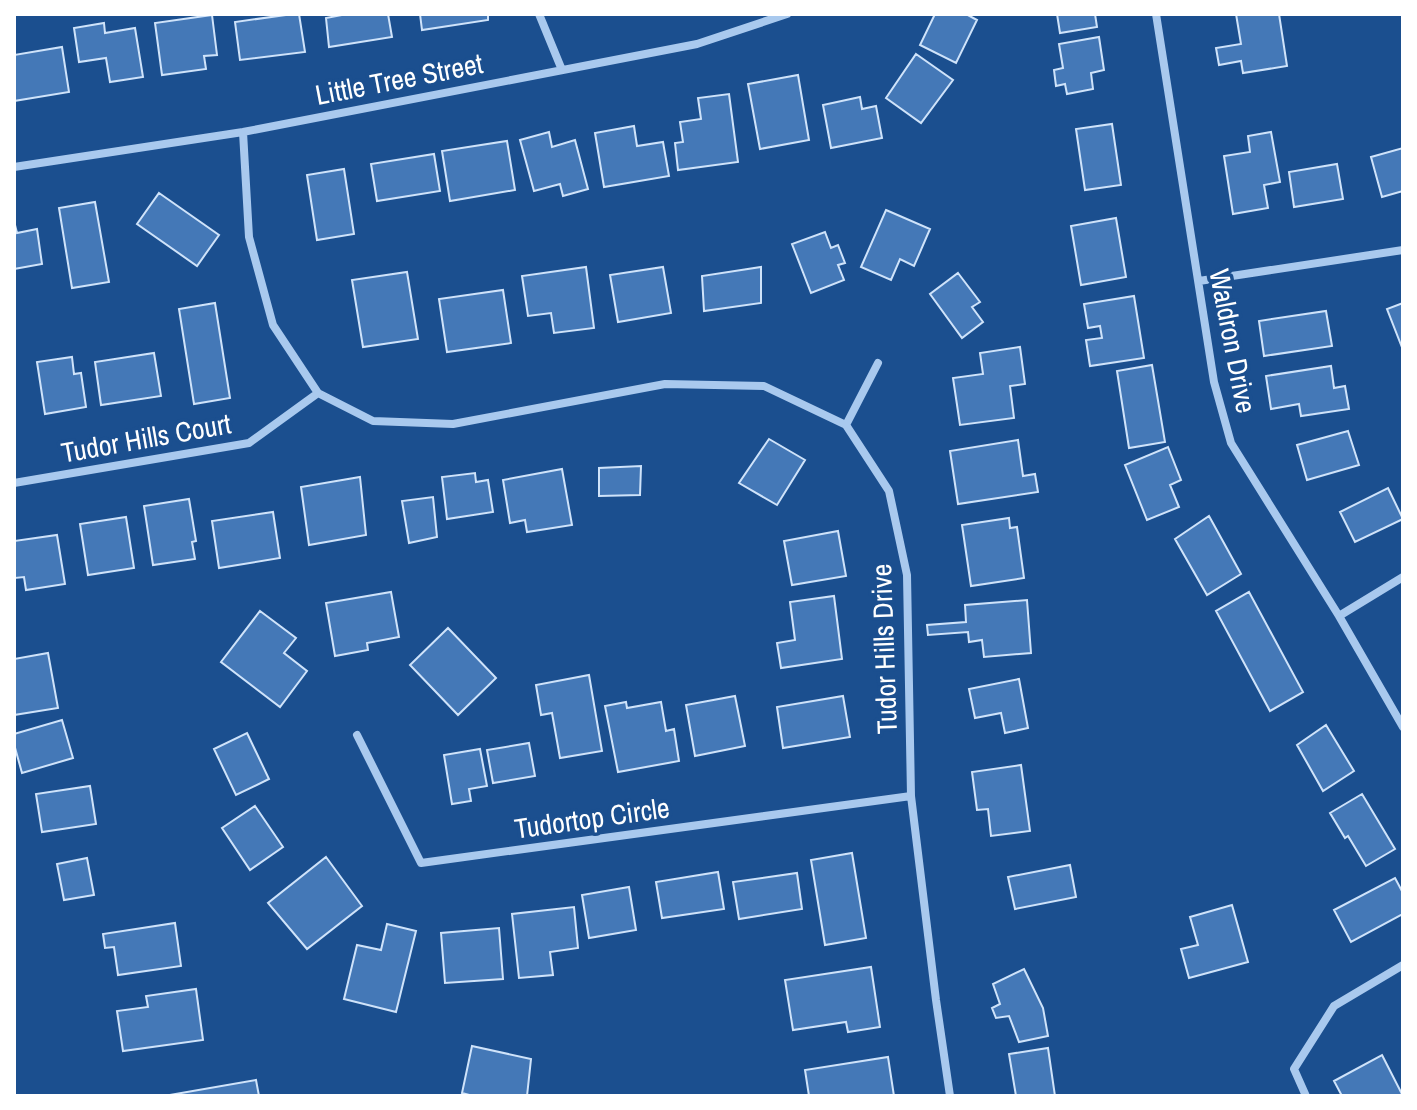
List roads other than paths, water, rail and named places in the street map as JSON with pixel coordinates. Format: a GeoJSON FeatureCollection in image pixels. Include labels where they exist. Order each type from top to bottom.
{"type":"FeatureCollection","features":[{"type":"Feature","properties":{"kind":"street"},"geometry":{"type":"LineString","coordinates":[[539,14],[562,70]]}},
{"type":"Feature","properties":{"kind":"street","name":"Little Tree Street"},"geometry":{"type":"LineString","coordinates":[[14,167],[243,132],[697,44],[787,14]]}},
{"type":"Feature","properties":{"kind":"street","name":"Waldron Drive"},"geometry":{"type":"LineString","coordinates":[[1156,14],[1214,382],[1231,443],[1339,616],[1403,727]]}},
{"type":"Feature","properties":{"kind":"street"},"geometry":{"type":"LineString","coordinates":[[243,132],[249,237],[273,325],[318,393],[373,421],[453,424],[665,384],[764,386],[846,425],[878,363]]}},
{"type":"Feature","properties":{"kind":"street"},"geometry":{"type":"LineString","coordinates":[[1199,281],[1403,250]]}},
{"type":"Feature","properties":{"kind":"street","name":"Tudor Hills Court"},"geometry":{"type":"LineString","coordinates":[[14,483],[249,443],[318,393]]}},
{"type":"Feature","properties":{"kind":"street","name":"Tudor Hills Drive"},"geometry":{"type":"LineString","coordinates":[[846,425],[889,491],[907,575],[911,796],[950,1096]]}},
{"type":"Feature","properties":{"kind":"street"},"geometry":{"type":"LineString","coordinates":[[1339,616],[1403,577]]}},
{"type":"Feature","properties":{"kind":"street","name":"Tudortop Circle"},"geometry":{"type":"LineString","coordinates":[[357,735],[421,863],[911,796]]}},
{"type":"Feature","properties":{"kind":"street"},"geometry":{"type":"LineString","coordinates":[[1306,1096],[1294,1069],[1334,1006],[1403,965]]}}]}
